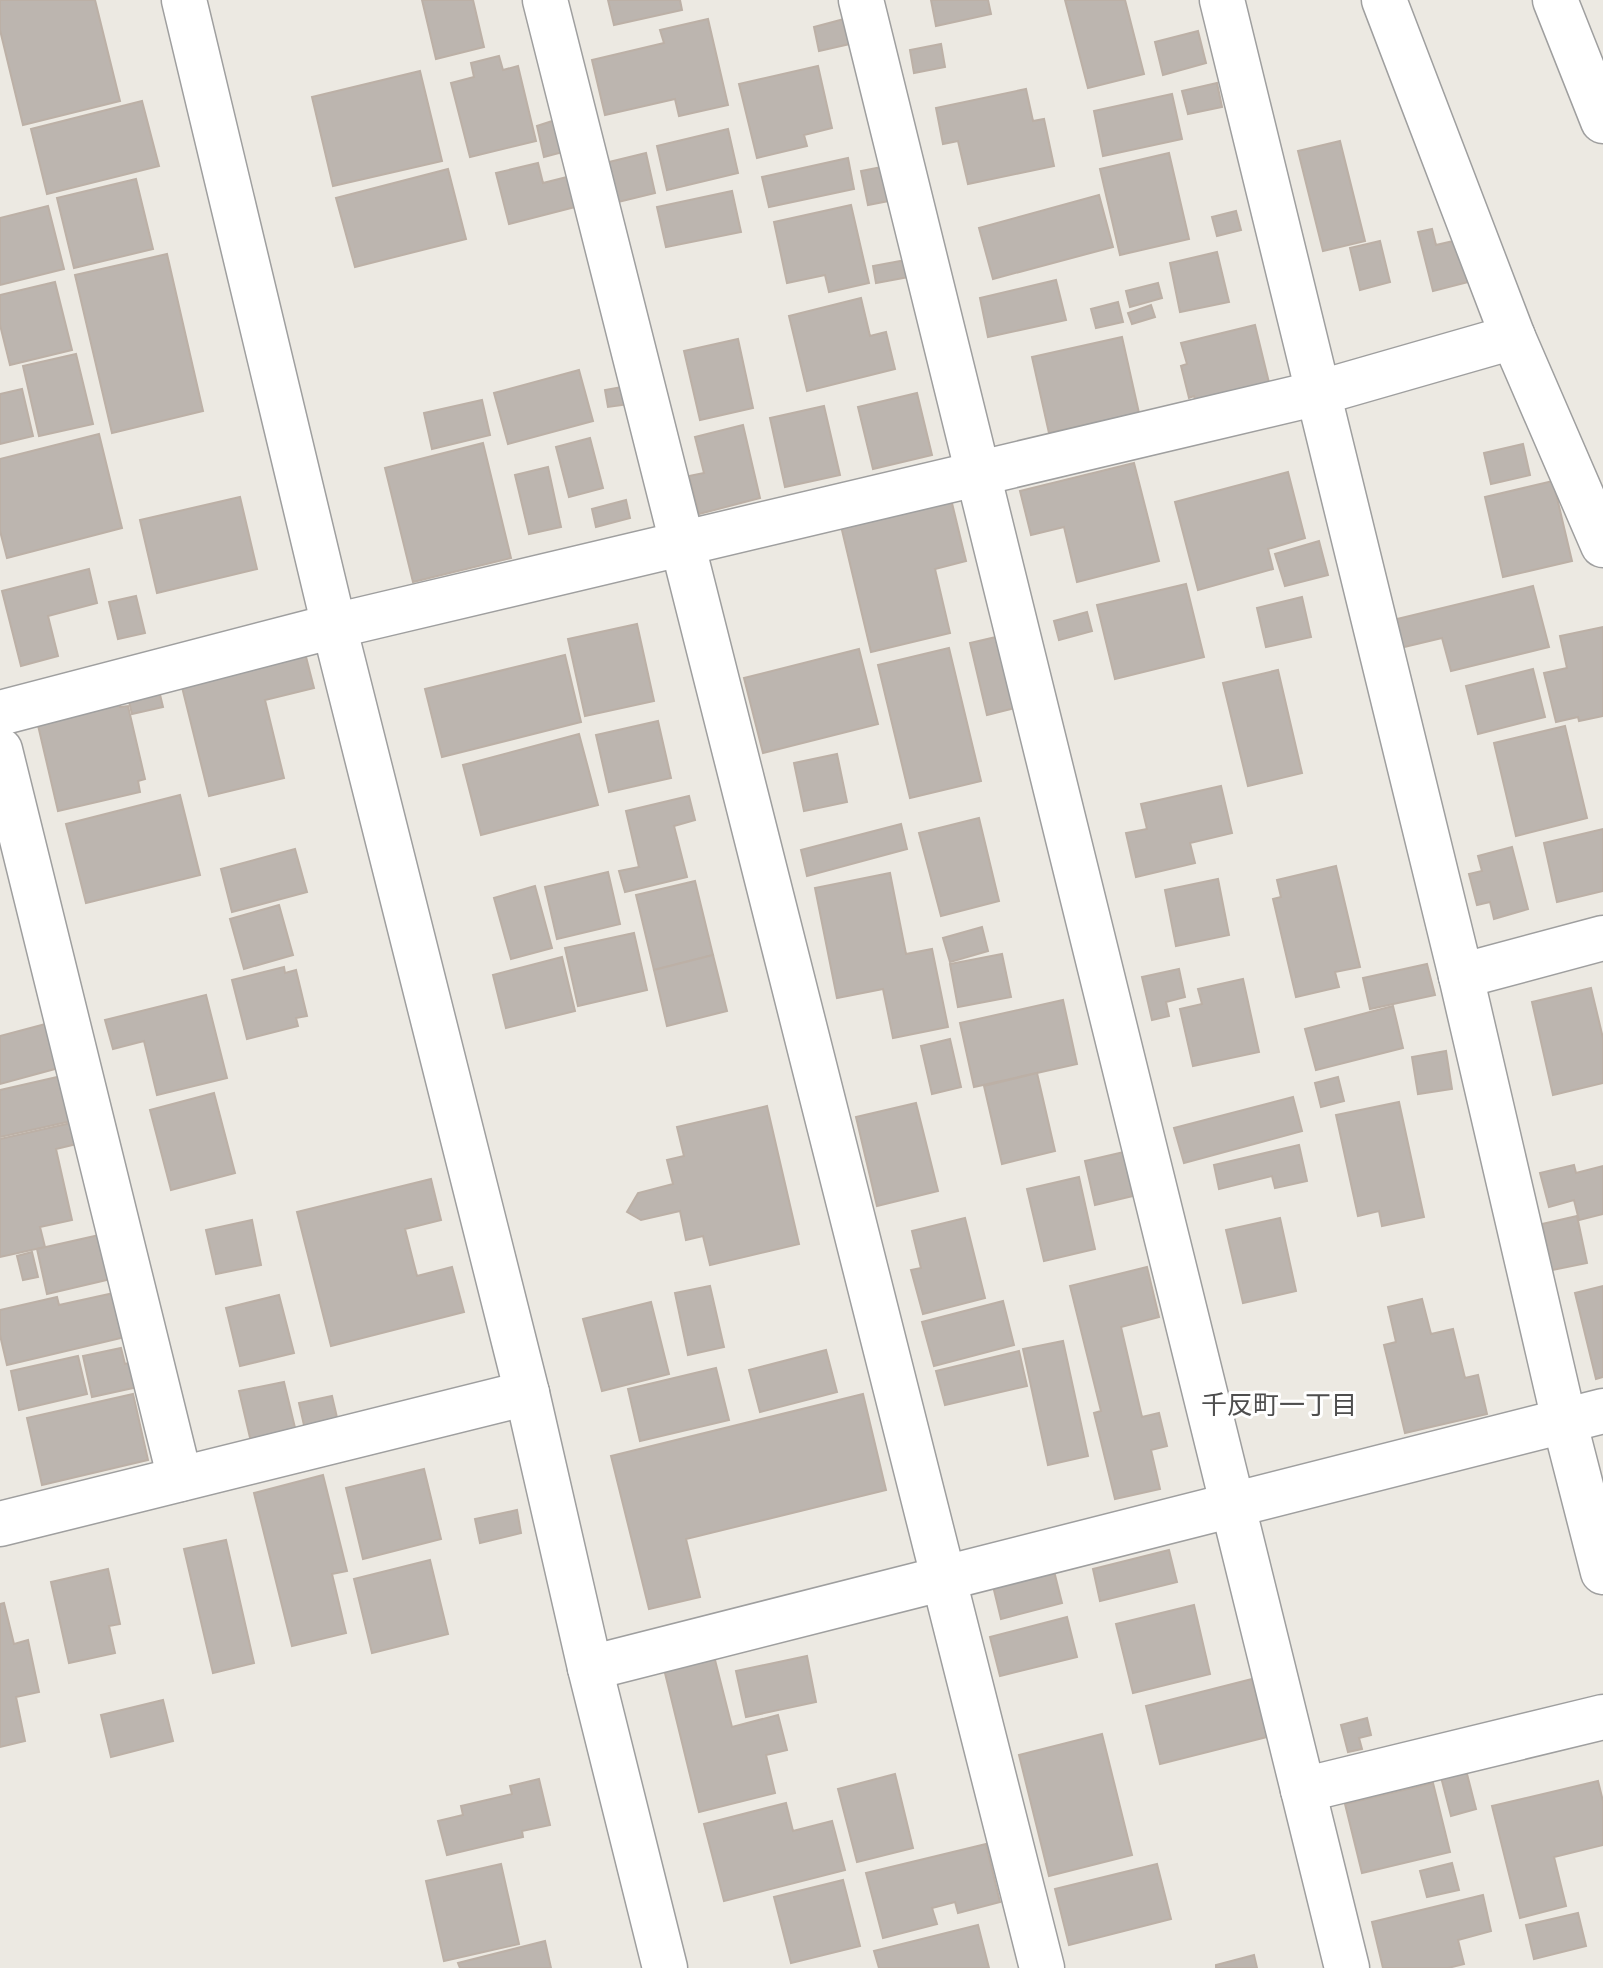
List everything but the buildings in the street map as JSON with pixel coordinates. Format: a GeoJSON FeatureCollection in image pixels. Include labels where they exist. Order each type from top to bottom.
{"type":"FeatureCollection","features":[{"type":"Feature","properties":{"kind":"street"},"geometry":{"type":"LineString","coordinates":[[184,0],[334,626],[527,1393],[590,1668],[665,1968]]}},
{"type":"Feature","properties":{"kind":"street"},"geometry":{"type":"LineString","coordinates":[[545,0],[1042,1968]]}},
{"type":"Feature","properties":{"kind":"street"},"geometry":{"type":"LineString","coordinates":[[861,0],[1347,1968]]}},
{"type":"Feature","properties":{"kind":"street"},"geometry":{"type":"LineString","coordinates":[[1222,0],[1461,976],[1584,1415],[1603,1572]]}},
{"type":"Feature","properties":{"kind":"street"},"geometry":{"type":"LineString","coordinates":[[1384,0],[1513,337],[1603,545]]}},
{"type":"Feature","properties":{"kind":"street"},"geometry":{"type":"LineString","coordinates":[[1555,0],[1603,121]]}},
{"type":"Feature","properties":{"kind":"street"},"geometry":{"type":"LineString","coordinates":[[0,713],[334,626],[1318,393],[1513,337]]}},
{"type":"Feature","properties":{"kind":"street"},"geometry":{"type":"LineString","coordinates":[[0,750],[180,1479]]}},
{"type":"Feature","properties":{"kind":"street"},"geometry":{"type":"LineString","coordinates":[[1461,976],[1603,938]]}},
{"type":"Feature","properties":{"kind":"street"},"geometry":{"type":"LineString","coordinates":[[0,1524],[527,1393]]}},
{"type":"Feature","properties":{"kind":"street"},"geometry":{"type":"LineString","coordinates":[[590,1668],[1584,1415]]}},
{"type":"Feature","properties":{"kind":"street"},"geometry":{"type":"LineString","coordinates":[[1303,1790],[1603,1717]]}},
{"type":"Feature","properties":{"kind":"district","name":"千反町一丁目"},"geometry":{"type":"Point","coordinates":[1279,1405]}}]}
